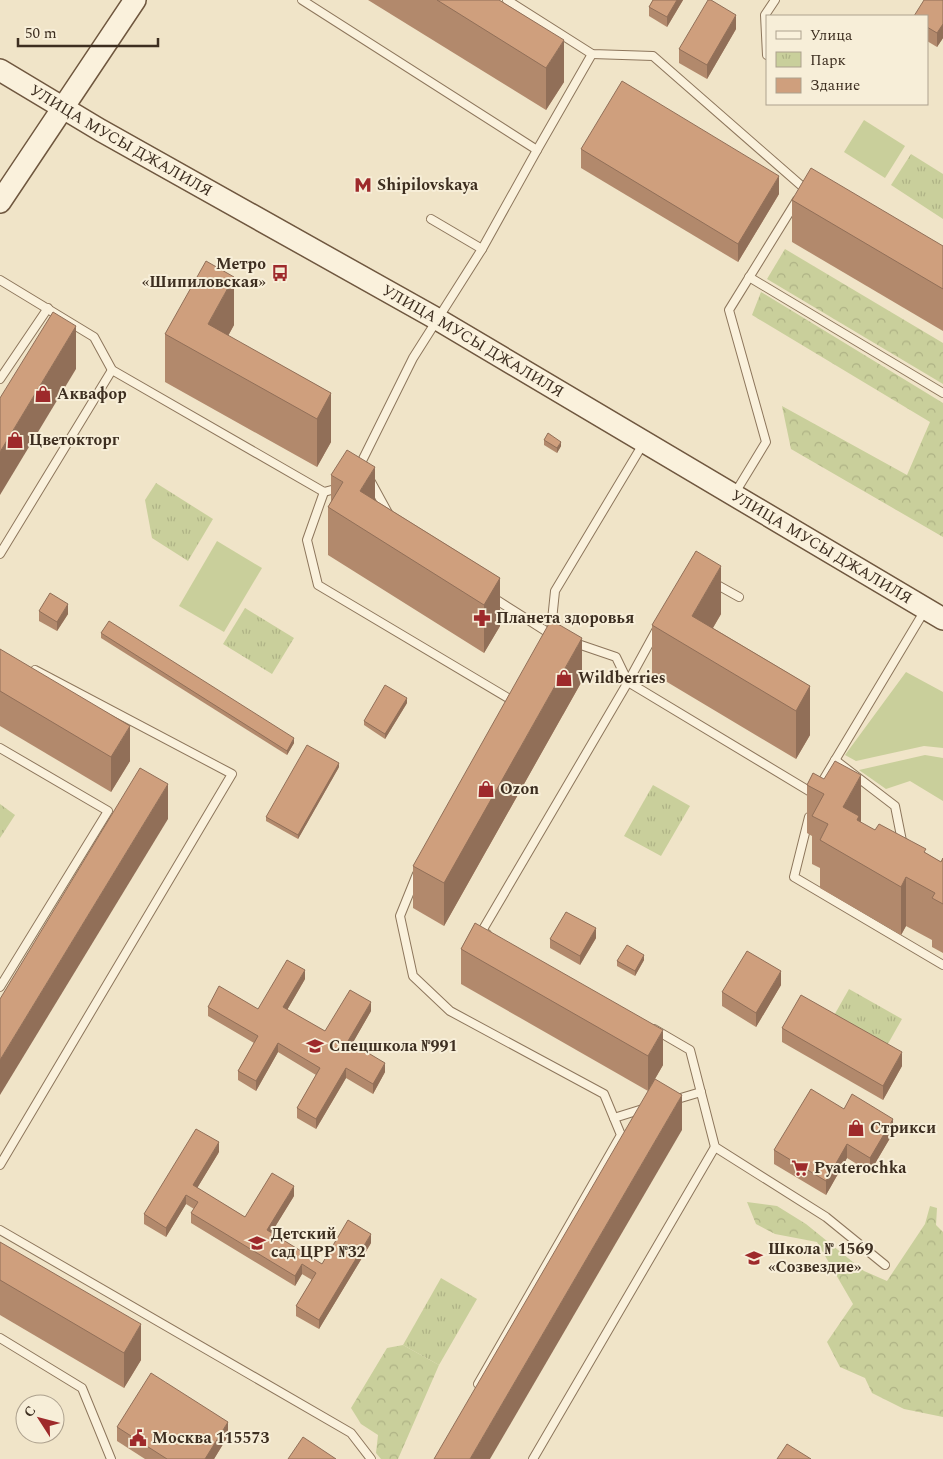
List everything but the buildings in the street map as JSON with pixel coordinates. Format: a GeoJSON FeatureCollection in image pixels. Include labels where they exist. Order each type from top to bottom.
{"type":"FeatureCollection","features":[{"type":"Feature","properties":{"kind":"main road"},"geometry":{"type":"LineString","coordinates":[[0,202],[135,0]]}},
{"type":"Feature","properties":{"kind":"main road","name":"УЛИЦА МУСЫ ДЖАЛИЛЯ"},"geometry":{"type":"LineString","coordinates":[[0,70],[437,319],[934,614]]}},
{"type":"Feature","properties":{"kind":"lane"},"geometry":{"type":"LineString","coordinates":[[302,0],[537,150]]}},
{"type":"Feature","properties":{"kind":"lane"},"geometry":{"type":"LineString","coordinates":[[507,0],[592,54],[653,56],[804,188],[818,193]]}},
{"type":"Feature","properties":{"kind":"lane"},"geometry":{"type":"LineString","coordinates":[[766,42],[764,15],[775,0]]}},
{"type":"Feature","properties":{"kind":"lane"},"geometry":{"type":"LineString","coordinates":[[0,280],[94,337],[112,370],[324,492],[352,482],[413,358],[482,249],[592,54]]}},
{"type":"Feature","properties":{"kind":"lane"},"geometry":{"type":"LineString","coordinates":[[734,496],[766,442],[729,310],[804,188]]}},
{"type":"Feature","properties":{"kind":"lane"},"geometry":{"type":"LineString","coordinates":[[431,219],[482,249]]}},
{"type":"Feature","properties":{"kind":"lane"},"geometry":{"type":"LineString","coordinates":[[749,277],[943,393]]}},
{"type":"Feature","properties":{"kind":"lane"},"geometry":{"type":"LineString","coordinates":[[0,379],[48,308]]}},
{"type":"Feature","properties":{"kind":"lane"},"geometry":{"type":"LineString","coordinates":[[0,554],[112,370]]}},
{"type":"Feature","properties":{"kind":"lane"},"geometry":{"type":"LineString","coordinates":[[546,643],[551,635],[555,591],[644,441]]}},
{"type":"Feature","properties":{"kind":"lane"},"geometry":{"type":"LineString","coordinates":[[361,464],[392,522]]}},
{"type":"Feature","properties":{"kind":"lane"},"geometry":{"type":"LineString","coordinates":[[324,492],[307,540],[318,585],[513,701]]}},
{"type":"Feature","properties":{"kind":"lane"},"geometry":{"type":"LineString","coordinates":[[706,578],[739,596]]}},
{"type":"Feature","properties":{"kind":"lane"},"geometry":{"type":"LineString","coordinates":[[484,592],[551,635],[616,657],[628,682],[815,794]]}},
{"type":"Feature","properties":{"kind":"lane"},"geometry":{"type":"LineString","coordinates":[[812,804],[815,794],[835,760],[934,614]]}},
{"type":"Feature","properties":{"kind":"lane"},"geometry":{"type":"LineString","coordinates":[[490,936],[482,932],[628,682],[661,621]]}},
{"type":"Feature","properties":{"kind":"lane"},"geometry":{"type":"LineString","coordinates":[[0,1165],[232,774],[26,665]]}},
{"type":"Feature","properties":{"kind":"lane"},"geometry":{"type":"LineString","coordinates":[[508,710],[518,693]]}},
{"type":"Feature","properties":{"kind":"lane"},"geometry":{"type":"LineString","coordinates":[[0,748],[108,811],[0,987]]}},
{"type":"Feature","properties":{"kind":"lane"},"geometry":{"type":"LineString","coordinates":[[835,760],[895,806],[902,842],[910,846]]}},
{"type":"Feature","properties":{"kind":"lane"},"geometry":{"type":"LineString","coordinates":[[810,813],[794,877],[943,965]]}},
{"type":"Feature","properties":{"kind":"lane"},"geometry":{"type":"LineString","coordinates":[[420,866],[400,916],[413,976],[450,1011],[604,1094],[621,1135],[474,1391]]}},
{"type":"Feature","properties":{"kind":"lane"},"geometry":{"type":"LineString","coordinates":[[645,1024],[690,1050],[715,1147],[826,1217],[885,1265]]}},
{"type":"Feature","properties":{"kind":"lane"},"geometry":{"type":"LineString","coordinates":[[666,1102],[701,1092]]}},
{"type":"Feature","properties":{"kind":"lane"},"geometry":{"type":"LineString","coordinates":[[614,1118],[658,1105]]}},
{"type":"Feature","properties":{"kind":"lane"},"geometry":{"type":"LineString","coordinates":[[533,1459],[715,1147]]}},
{"type":"Feature","properties":{"kind":"lane"},"geometry":{"type":"LineString","coordinates":[[0,1230],[351,1433],[371,1459]]}},
{"type":"Feature","properties":{"kind":"lane"},"geometry":{"type":"LineString","coordinates":[[0,1338],[82,1388],[111,1459]]}},
{"type":"Feature","properties":{"kind":"green space"},"geometry":{"type":"Polygon","coordinates":[[[864,120],[905,146],[885,178],[844,152],[864,120]]]}},
{"type":"Feature","properties":{"kind":"green space"},"geometry":{"type":"Polygon","coordinates":[[[911,154],[943,174],[943,219],[891,185],[911,154]]]}},
{"type":"Feature","properties":{"kind":"green space"},"geometry":{"type":"Polygon","coordinates":[[[785,249],[943,343],[943,384],[767,279],[785,249]]]}},
{"type":"Feature","properties":{"kind":"green space"},"geometry":{"type":"Polygon","coordinates":[[[761,292],[943,403],[943,537],[791,449],[782,406],[907,475],[930,422],[752,315],[761,292]]]}},
{"type":"Feature","properties":{"kind":"green space"},"geometry":{"type":"Polygon","coordinates":[[[156,483],[213,519],[188,561],[152,538],[145,500],[156,483]]]}},
{"type":"Feature","properties":{"kind":"green space"},"geometry":{"type":"Polygon","coordinates":[[[217,541],[262,568],[224,632],[179,606],[217,541]]]}},
{"type":"Feature","properties":{"kind":"green space"},"geometry":{"type":"Polygon","coordinates":[[[245,608],[294,638],[272,674],[223,644],[245,608]]]}},
{"type":"Feature","properties":{"kind":"green space"},"geometry":{"type":"Polygon","coordinates":[[[906,672],[943,692],[943,748],[924,746],[856,761],[845,755],[906,672]]]}},
{"type":"Feature","properties":{"kind":"green space"},"geometry":{"type":"Polygon","coordinates":[[[925,755],[943,758],[943,801],[910,781],[886,789],[859,770],[925,755]]]}},
{"type":"Feature","properties":{"kind":"green space"},"geometry":{"type":"Polygon","coordinates":[[[653,785],[690,806],[661,856],[624,836],[653,785]]]}},
{"type":"Feature","properties":{"kind":"green space"},"geometry":{"type":"Polygon","coordinates":[[[0,804],[15,815],[0,838],[0,804]]]}},
{"type":"Feature","properties":{"kind":"green space"},"geometry":{"type":"Polygon","coordinates":[[[849,989],[902,1019],[885,1049],[832,1019],[849,989]]]}},
{"type":"Feature","properties":{"kind":"green space"},"geometry":{"type":"Polygon","coordinates":[[[747,1202],[777,1206],[806,1224],[864,1271],[887,1281],[925,1224],[930,1206],[937,1208],[936,1225],[943,1232],[943,1417],[904,1409],[872,1393],[865,1378],[840,1367],[827,1342],[853,1304],[817,1242],[775,1234],[756,1224],[747,1202]]]}},
{"type":"Feature","properties":{"kind":"green space"},"geometry":{"type":"Polygon","coordinates":[[[441,1278],[477,1299],[439,1365],[403,1345],[441,1278]]]}},
{"type":"Feature","properties":{"kind":"green space"},"geometry":{"type":"Polygon","coordinates":[[[403,1345],[439,1365],[398,1459],[381,1459],[376,1453],[378,1435],[361,1424],[351,1408],[387,1348],[403,1345]]]}},
{"type":"Feature","properties":{"kind":"place","name":"Shipilovskaya"},"geometry":{"type":"Point","coordinates":[363,185]}},
{"type":"Feature","properties":{"kind":"place","name":"Метро «Шипиловская»"},"geometry":{"type":"Point","coordinates":[280,273]}},
{"type":"Feature","properties":{"kind":"place","name":"Аквафор"},"geometry":{"type":"Point","coordinates":[43,394]}},
{"type":"Feature","properties":{"kind":"place","name":"Цветокторг"},"geometry":{"type":"Point","coordinates":[15,440]}},
{"type":"Feature","properties":{"kind":"place","name":"Планета здоровья"},"geometry":{"type":"Point","coordinates":[482,618]}},
{"type":"Feature","properties":{"kind":"place","name":"Wildberries"},"geometry":{"type":"Point","coordinates":[564,678]}},
{"type":"Feature","properties":{"kind":"place","name":"Ozon"},"geometry":{"type":"Point","coordinates":[486,789]}},
{"type":"Feature","properties":{"kind":"place","name":"Спецшкола №991"},"geometry":{"type":"Point","coordinates":[315,1046]}},
{"type":"Feature","properties":{"kind":"place","name":"Стрикси"},"geometry":{"type":"Point","coordinates":[856,1128]}},
{"type":"Feature","properties":{"kind":"place","name":"Pyaterochka"},"geometry":{"type":"Point","coordinates":[800,1168]}},
{"type":"Feature","properties":{"kind":"place","name":"Детский сад ЦРР №32"},"geometry":{"type":"Point","coordinates":[257,1243]}},
{"type":"Feature","properties":{"kind":"place","name":"Школа № 1569 «Созвездие»"},"geometry":{"type":"Point","coordinates":[754,1258]}},
{"type":"Feature","properties":{"kind":"place","name":"Москва 115573"},"geometry":{"type":"Point","coordinates":[138,1438]}}]}
